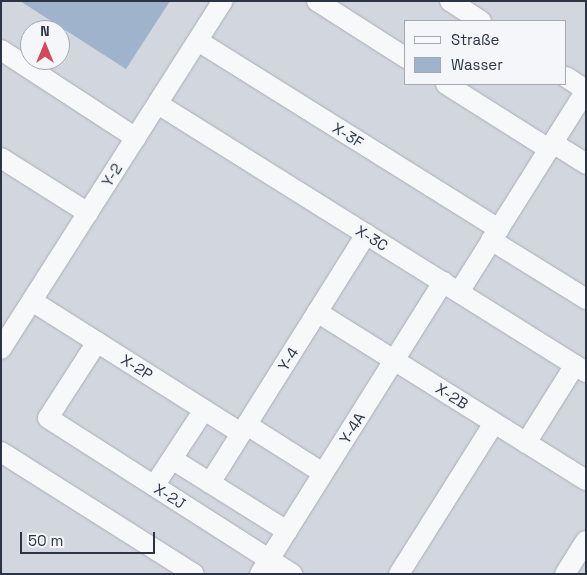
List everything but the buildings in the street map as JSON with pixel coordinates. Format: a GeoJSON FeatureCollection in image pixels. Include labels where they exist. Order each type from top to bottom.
{"type":"FeatureCollection","features":[{"type":"Feature","properties":{"kind":"street","name":"Y-2"},"geometry":{"type":"LineString","coordinates":[[1,349],[223,1]]}},
{"type":"Feature","properties":{"kind":"street"},"geometry":{"type":"LineString","coordinates":[[317,1],[404,57]]}},
{"type":"Feature","properties":{"kind":"street"},"geometry":{"type":"LineString","coordinates":[[450,1],[479,20]]}},
{"type":"Feature","properties":{"kind":"street","name":"X-3F"},"geometry":{"type":"LineString","coordinates":[[198,41],[495,234],[586,299]]}},
{"type":"Feature","properties":{"kind":"street"},"geometry":{"type":"LineString","coordinates":[[1,50],[136,138]]}},
{"type":"Feature","properties":{"kind":"street"},"geometry":{"type":"LineString","coordinates":[[567,78],[586,90]]}},
{"type":"Feature","properties":{"kind":"street"},"geometry":{"type":"LineString","coordinates":[[448,85],[551,146],[586,164]]}},
{"type":"Feature","properties":{"kind":"street","name":"Y-4A"},"geometry":{"type":"LineString","coordinates":[[265,566],[394,360],[495,234],[586,90]]}},
{"type":"Feature","properties":{"kind":"street","name":"X-3C"},"geometry":{"type":"LineString","coordinates":[[158,104],[580,368]]}},
{"type":"Feature","properties":{"kind":"street"},"geometry":{"type":"LineString","coordinates":[[1,158],[88,213]]}},
{"type":"Feature","properties":{"kind":"street","name":"Y-4"},"geometry":{"type":"LineString","coordinates":[[210,483],[366,234]]}},
{"type":"Feature","properties":{"kind":"street","name":"X-2P"},"geometry":{"type":"LineString","coordinates":[[32,301],[204,410],[244,429],[323,474]]}},
{"type":"Feature","properties":{"kind":"street","name":"X-2B"},"geometry":{"type":"LineString","coordinates":[[317,312],[586,480]]}},
{"type":"Feature","properties":{"kind":"street","name":"X-2J"},"geometry":{"type":"LineString","coordinates":[[97,342],[48,418],[154,486],[265,566],[292,574]]}},
{"type":"Feature","properties":{"kind":"street"},"geometry":{"type":"LineString","coordinates":[[526,443],[580,368]]}},
{"type":"Feature","properties":{"kind":"street"},"geometry":{"type":"LineString","coordinates":[[154,486],[204,410]]}},
{"type":"Feature","properties":{"kind":"street"},"geometry":{"type":"LineString","coordinates":[[399,574],[494,423]]}},
{"type":"Feature","properties":{"kind":"street"},"geometry":{"type":"LineString","coordinates":[[1,452],[194,574]]}},
{"type":"Feature","properties":{"kind":"street"},"geometry":{"type":"LineString","coordinates":[[172,459],[287,531]]}},
{"type":"Feature","properties":{"kind":"street"},"geometry":{"type":"LineString","coordinates":[[565,574],[586,541]]}},
{"type":"Feature","properties":{"kind":"shaded area"},"geometry":{"type":"Polygon","coordinates":[[[1,1],[586,1],[586,574],[1,574],[1,1]]]}},
{"type":"Feature","properties":{"kind":"water"},"geometry":{"type":"Polygon","coordinates":[[[20,1],[170,1],[126,69],[70,33],[70,20],[50,20],[20,1]]]}}]}
